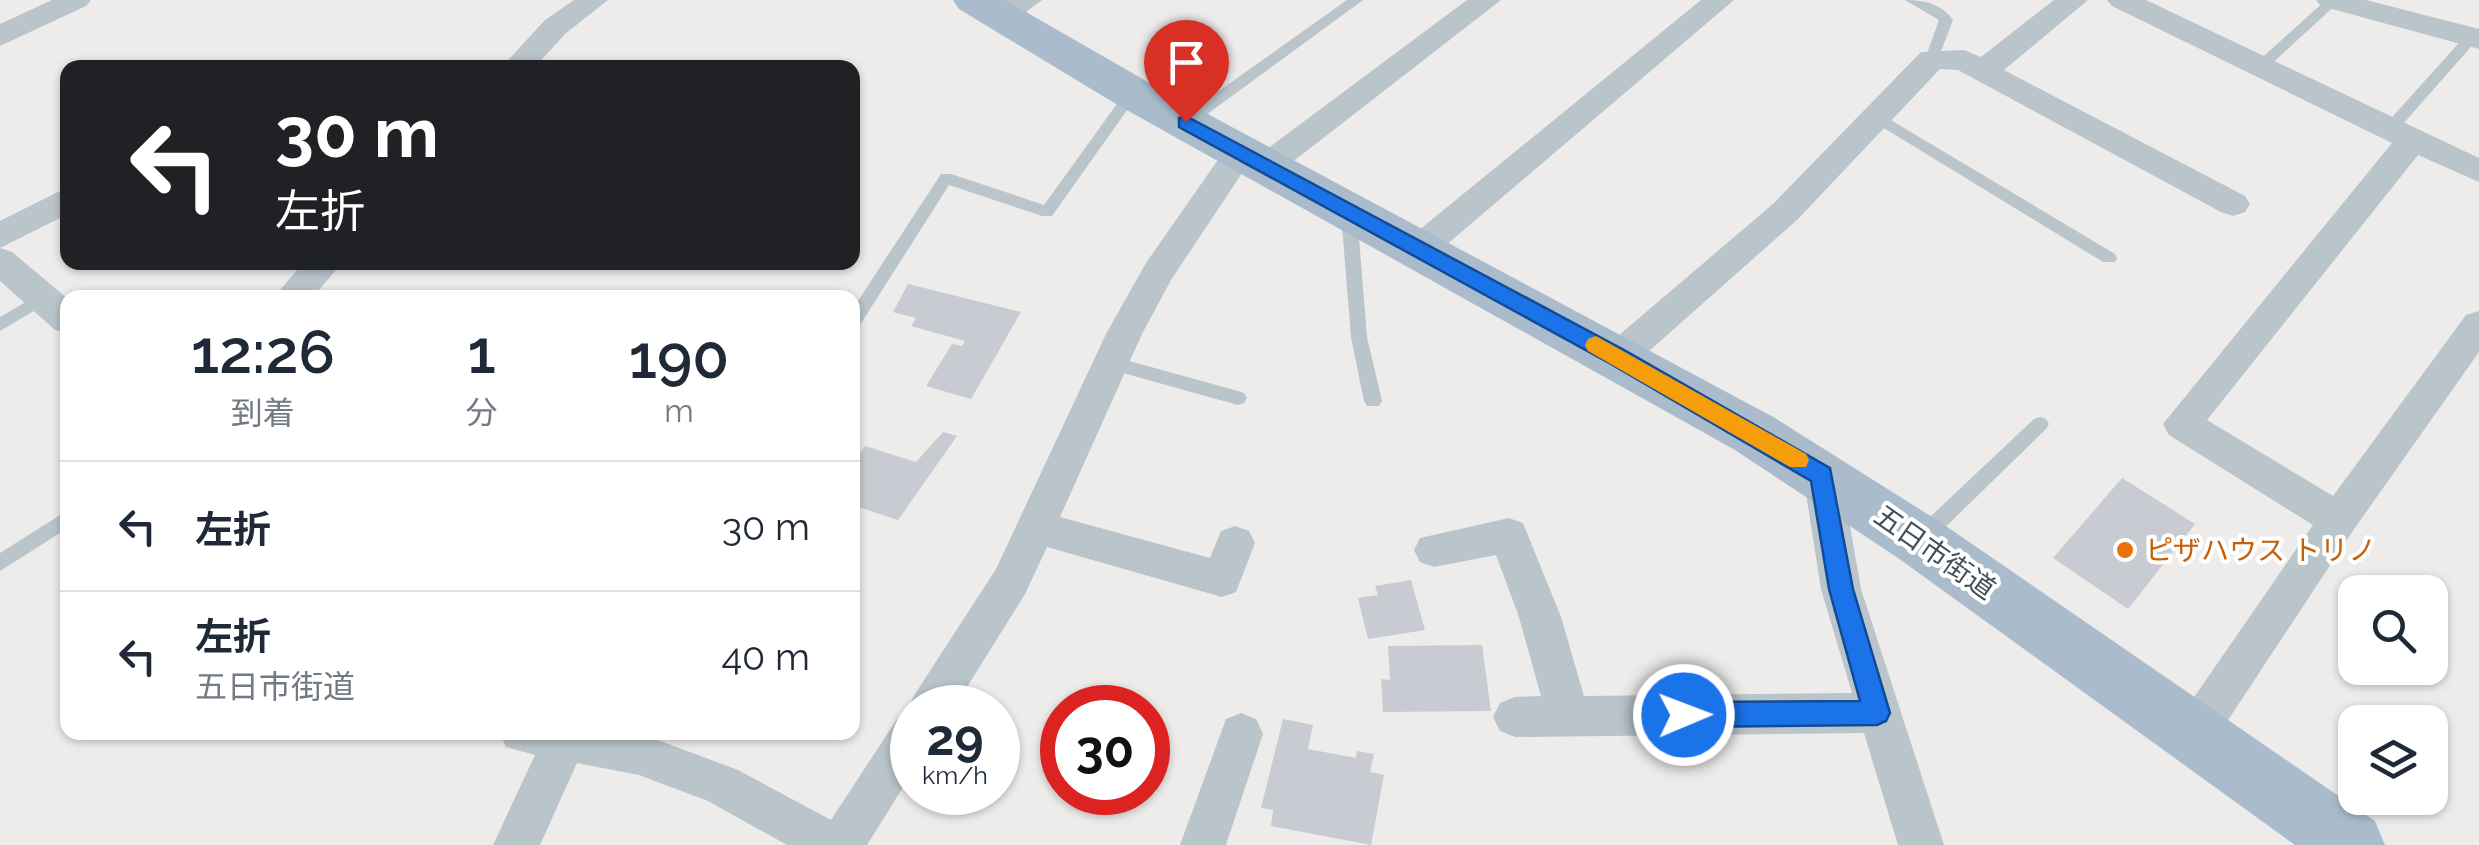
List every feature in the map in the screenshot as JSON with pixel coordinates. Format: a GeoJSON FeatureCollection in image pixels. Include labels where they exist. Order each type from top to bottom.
{"type":"FeatureCollection","features":[{"type":"Feature","properties":{"kind":"main road","name":"五日市街道"},"geometry":{"type":"LineString","coordinates":[[1001,5],[1132,93],[1420,248],[1822,475],[2351,845]]}},
{"type":"Feature","properties":{"kind":"street"},"geometry":{"type":"LineString","coordinates":[[0,36],[76,0]]}},
{"type":"Feature","properties":{"kind":"street"},"geometry":{"type":"LineString","coordinates":[[524,60],[555,27],[593,0]]}},
{"type":"Feature","properties":{"kind":"street"},"geometry":{"type":"LineString","coordinates":[[945,685],[1011,581],[1111,363],[1158,272],[1253,159],[1486,0]]}},
{"type":"Feature","properties":{"kind":"street"},"geometry":{"type":"LineString","coordinates":[[1420,248],[1719,0]]}},
{"type":"Feature","properties":{"kind":"street"},"geometry":{"type":"LineString","coordinates":[[1983,72],[2073,0]]}},
{"type":"Feature","properties":{"kind":"street"},"geometry":{"type":"LineString","coordinates":[[2122,0],[2479,172]]}},
{"type":"Feature","properties":{"kind":"street"},"geometry":{"type":"LineString","coordinates":[[2332,0],[2412,11],[2475,38]]}},
{"type":"Feature","properties":{"kind":"street"},"geometry":{"type":"LineString","coordinates":[[1618,358],[1785,212],[1932,59],[1964,60],[2233,204]]}},
{"type":"Feature","properties":{"kind":"street"},"geometry":{"type":"LineString","coordinates":[[2338,520],[2182,424],[2402,134]]}},
{"type":"Feature","properties":{"kind":"street"},"geometry":{"type":"LineString","coordinates":[[0,236],[60,203]]}},
{"type":"Feature","properties":{"kind":"street"},"geometry":{"type":"LineString","coordinates":[[0,261],[55,309]]}},
{"type":"Feature","properties":{"kind":"street"},"geometry":{"type":"LineString","coordinates":[[298,290],[318,270]]}},
{"type":"Feature","properties":{"kind":"street"},"geometry":{"type":"LineString","coordinates":[[2194,734],[2338,520],[2479,325]]}},
{"type":"Feature","properties":{"kind":"street"},"geometry":{"type":"LineString","coordinates":[[1822,475],[1841,589],[1921,845]]}},
{"type":"Feature","properties":{"kind":"street"},"geometry":{"type":"LineString","coordinates":[[1036,528],[1222,579],[1235,543]]}},
{"type":"Feature","properties":{"kind":"street"},"geometry":{"type":"LineString","coordinates":[[1434,550],[1509,535],[1540,617],[1568,716]]}},
{"type":"Feature","properties":{"kind":"street"},"geometry":{"type":"LineString","coordinates":[[1515,717],[1877,713]]}},
{"type":"Feature","properties":{"kind":"street"},"geometry":{"type":"LineString","coordinates":[[1203,845],[1241,734]]}},
{"type":"Feature","properties":{"kind":"street"},"geometry":{"type":"LineString","coordinates":[[516,845],[569,740]]}},
{"type":"Feature","properties":{"kind":"street"},"geometry":{"type":"LineString","coordinates":[[575,740],[639,754],[722,784],[832,845]]}},
{"type":"Feature","properties":{"kind":"street"},"geometry":{"type":"LineString","coordinates":[[841,845],[890,768]]}},
{"type":"Feature","properties":{"kind":"lane"},"geometry":{"type":"LineString","coordinates":[[1186,122],[1356,0]]}},
{"type":"Feature","properties":{"kind":"lane"},"geometry":{"type":"LineString","coordinates":[[1912,0],[1942,14],[1946,20],[1932,59]]}},
{"type":"Feature","properties":{"kind":"lane"},"geometry":{"type":"LineString","coordinates":[[2262,66],[2332,0]]}},
{"type":"Feature","properties":{"kind":"lane"},"geometry":{"type":"LineString","coordinates":[[2402,134],[2475,38]]}},
{"type":"Feature","properties":{"kind":"lane"},"geometry":{"type":"LineString","coordinates":[[860,312],[946,178],[1047,212],[1132,93]]}},
{"type":"Feature","properties":{"kind":"lane"},"geometry":{"type":"LineString","coordinates":[[1879,118],[2109,258]]}},
{"type":"Feature","properties":{"kind":"lane"},"geometry":{"type":"LineString","coordinates":[[1348,210],[1359,337],[1372,401]]}},
{"type":"Feature","properties":{"kind":"lane"},"geometry":{"type":"LineString","coordinates":[[0,325],[55,309]]}},
{"type":"Feature","properties":{"kind":"lane"},"geometry":{"type":"LineString","coordinates":[[1111,363],[1238,398]]}},
{"type":"Feature","properties":{"kind":"lane"},"geometry":{"type":"LineString","coordinates":[[1919,540],[2040,424]]}},
{"type":"Feature","properties":{"kind":"lane"},"geometry":{"type":"LineString","coordinates":[[0,564],[60,523]]}},
{"type":"Feature","properties":{"kind":"building"},"geometry":{"type":"Polygon","coordinates":[[[908,284],[1021,312],[971,399],[926,386],[952,344],[962,346],[965,341],[911,326],[916,318],[893,312],[908,284]]]}},
{"type":"Feature","properties":{"kind":"building"},"geometry":{"type":"Polygon","coordinates":[[[943,432],[957,436],[898,520],[860,508],[860,454],[865,446],[916,462],[943,432]]]}},
{"type":"Feature","properties":{"kind":"building"},"geometry":{"type":"Polygon","coordinates":[[[2122,478],[2195,524],[2128,609],[2053,558],[2122,478]]]}},
{"type":"Feature","properties":{"kind":"building"},"geometry":{"type":"Polygon","coordinates":[[[1411,580],[1425,630],[1368,639],[1358,598],[1378,595],[1375,586],[1411,580]]]}},
{"type":"Feature","properties":{"kind":"building"},"geometry":{"type":"Polygon","coordinates":[[[1482,645],[1491,711],[1383,712],[1381,679],[1390,680],[1388,646],[1482,645]]]}},
{"type":"Feature","properties":{"kind":"building"},"geometry":{"type":"Polygon","coordinates":[[[1283,719],[1313,725],[1308,749],[1356,758],[1357,751],[1374,754],[1370,772],[1384,775],[1371,845],[1271,826],[1273,810],[1261,808],[1283,719]]]}},
{"type":"Feature","properties":{"kind":"slow traffic"},"geometry":{"type":"LineString","coordinates":[[1596,345],[1798,460]]}},
{"type":"Feature","properties":{"kind":"place","name":"ピザハウス トリノ"},"geometry":{"type":"Point","coordinates":[2125,550]}},
{"type":"Feature","properties":{"kind":"route"},"geometry":{"type":"LineString","coordinates":[[1186,122],[1420,248],[1822,475],[1841,589],[1877,713],[1684,715]]}}]}
